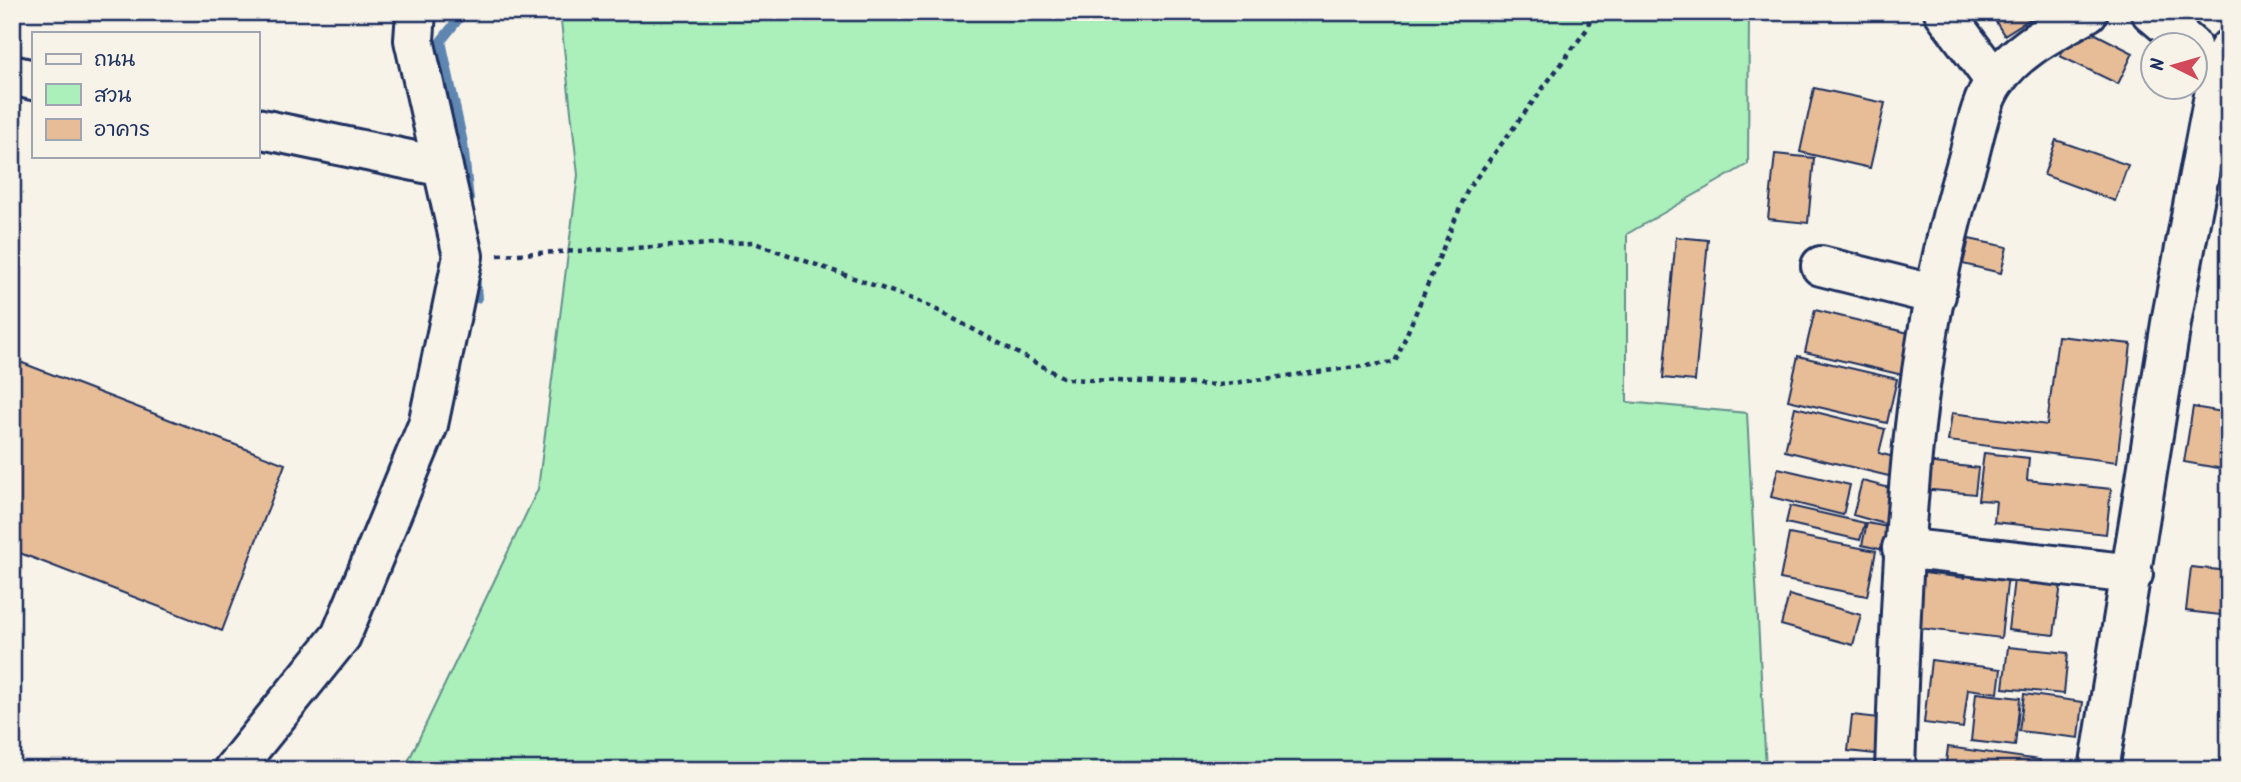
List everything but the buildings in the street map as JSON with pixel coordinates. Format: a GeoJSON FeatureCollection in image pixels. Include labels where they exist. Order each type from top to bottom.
{"type":"FeatureCollection","features":[{"type":"Feature","properties":{"kind":"street"},"geometry":{"type":"LineString","coordinates":[[233,770],[341,636],[428,425],[463,256],[414,40],[416,12]]}},
{"type":"Feature","properties":{"kind":"street"},"geometry":{"type":"LineString","coordinates":[[1944,12],[1995,81]]}},
{"type":"Feature","properties":{"kind":"street"},"geometry":{"type":"LineString","coordinates":[[1895,770],[1902,548],[1920,376],[1948,224],[1995,81],[2029,46],[2088,12]]}},
{"type":"Feature","properties":{"kind":"street"},"geometry":{"type":"LineString","coordinates":[[2151,12],[2179,32]]}},
{"type":"Feature","properties":{"kind":"street"},"geometry":{"type":"LineString","coordinates":[[12,75],[32,79]]}},
{"type":"Feature","properties":{"kind":"street"},"geometry":{"type":"LineString","coordinates":[[2099,770],[2133,574],[2201,102]]}},
{"type":"Feature","properties":{"kind":"street"},"geometry":{"type":"LineString","coordinates":[[259,128],[443,167]]}},
{"type":"Feature","properties":{"kind":"street"},"geometry":{"type":"LineString","coordinates":[[1821,266],[1936,295]]}},
{"type":"Feature","properties":{"kind":"street"},"geometry":{"type":"LineString","coordinates":[[1902,548],[2133,574]]}},
{"type":"Feature","properties":{"kind":"path"},"geometry":{"type":"LineString","coordinates":[[524,253],[752,242],[924,303],[1066,379],[1218,385],[1395,362],[1468,189],[1587,29],[1592,12]]}},
{"type":"Feature","properties":{"kind":"green space"},"geometry":{"type":"Polygon","coordinates":[[[560,12],[1749,12],[1748,164],[1627,234],[1627,402],[1747,413],[1766,770],[404,770],[538,489],[578,175],[560,12]]]}},
{"type":"Feature","properties":{"kind":"waterway"},"geometry":{"type":"LineString","coordinates":[[464,12],[441,41],[463,143],[469,200]]}},
{"type":"Feature","properties":{"kind":"waterway"},"geometry":{"type":"LineString","coordinates":[[475,274],[477,298]]}}]}
